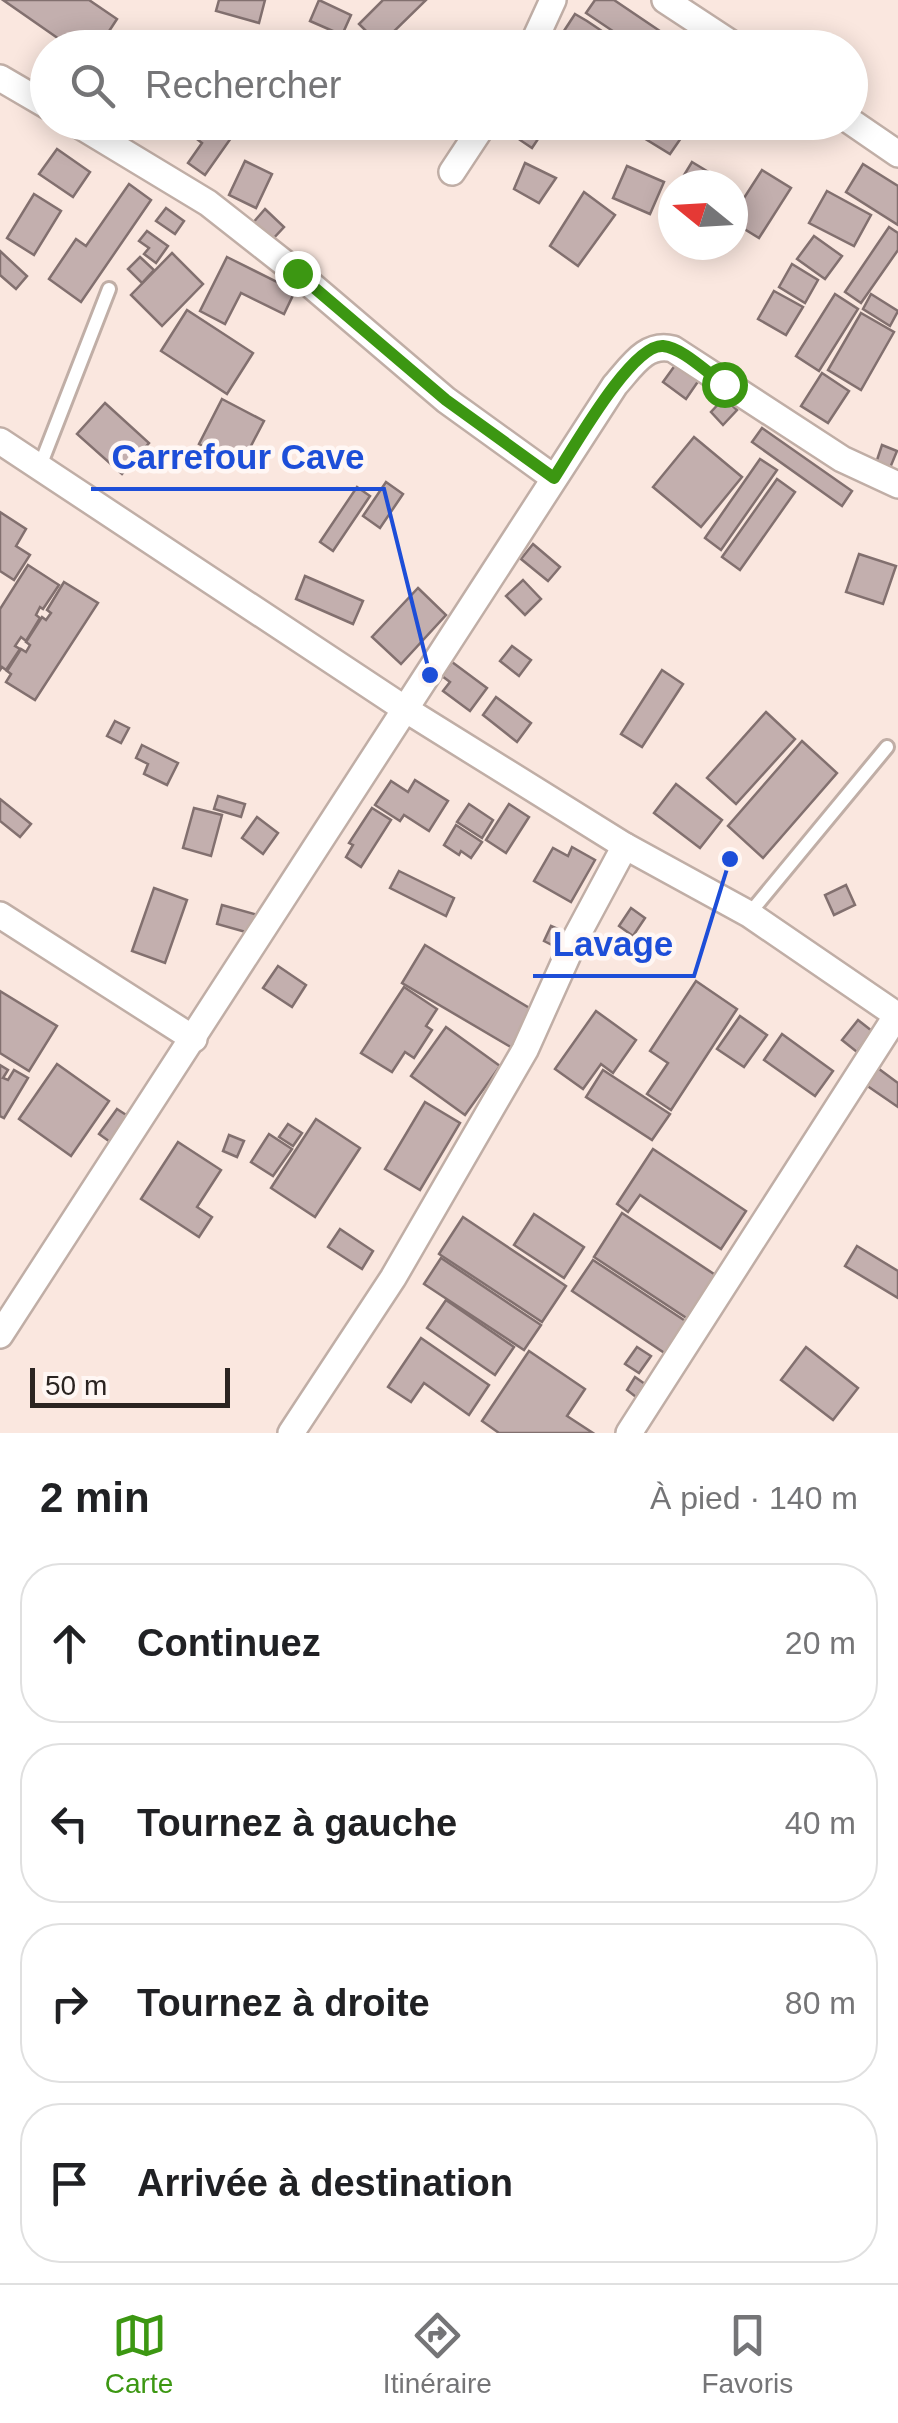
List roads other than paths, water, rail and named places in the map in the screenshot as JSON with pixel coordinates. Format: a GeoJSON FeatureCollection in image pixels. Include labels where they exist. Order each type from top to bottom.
{"type":"FeatureCollection","features":[{"type":"Feature","properties":{"kind":"street"},"geometry":{"type":"LineString","coordinates":[[539,30],[553,0]]}},
{"type":"Feature","properties":{"kind":"street"},"geometry":{"type":"LineString","coordinates":[[665,0],[711,30]]}},
{"type":"Feature","properties":{"kind":"street"},"geometry":{"type":"LineString","coordinates":[[0,78],[30,96]]}},
{"type":"Feature","properties":{"kind":"street"},"geometry":{"type":"LineString","coordinates":[[868,133],[898,154]]}},
{"type":"Feature","properties":{"kind":"street"},"geometry":{"type":"LineString","coordinates":[[104,140],[208,203],[446,400],[554,478]]}},
{"type":"Feature","properties":{"kind":"street"},"geometry":{"type":"LineString","coordinates":[[452,172],[472,140]]}},
{"type":"Feature","properties":{"kind":"street"},"geometry":{"type":"LineString","coordinates":[[0,1335],[615,384],[645,352],[659,346],[673,349],[842,459],[898,486]]}},
{"type":"Feature","properties":{"kind":"street"},"geometry":{"type":"LineString","coordinates":[[0,442],[405,709],[625,846],[749,914],[898,1015],[629,1433]]}},
{"type":"Feature","properties":{"kind":"street"},"geometry":{"type":"LineString","coordinates":[[291,1433],[393,1278],[525,1050],[574,941],[625,846]]}},
{"type":"Feature","properties":{"kind":"street"},"geometry":{"type":"LineString","coordinates":[[0,915],[194,1039]]}},
{"type":"Feature","properties":{"kind":"lane"},"geometry":{"type":"LineString","coordinates":[[40,466],[109,288]]}},
{"type":"Feature","properties":{"kind":"lane"},"geometry":{"type":"LineString","coordinates":[[749,914],[887,746]]}},
{"type":"Feature","properties":{"kind":"place","name":"Carrefour Cave"},"geometry":{"type":"Point","coordinates":[430,675]}},
{"type":"Feature","properties":{"kind":"place","name":"Lavage"},"geometry":{"type":"Point","coordinates":[730,859]}}]}
